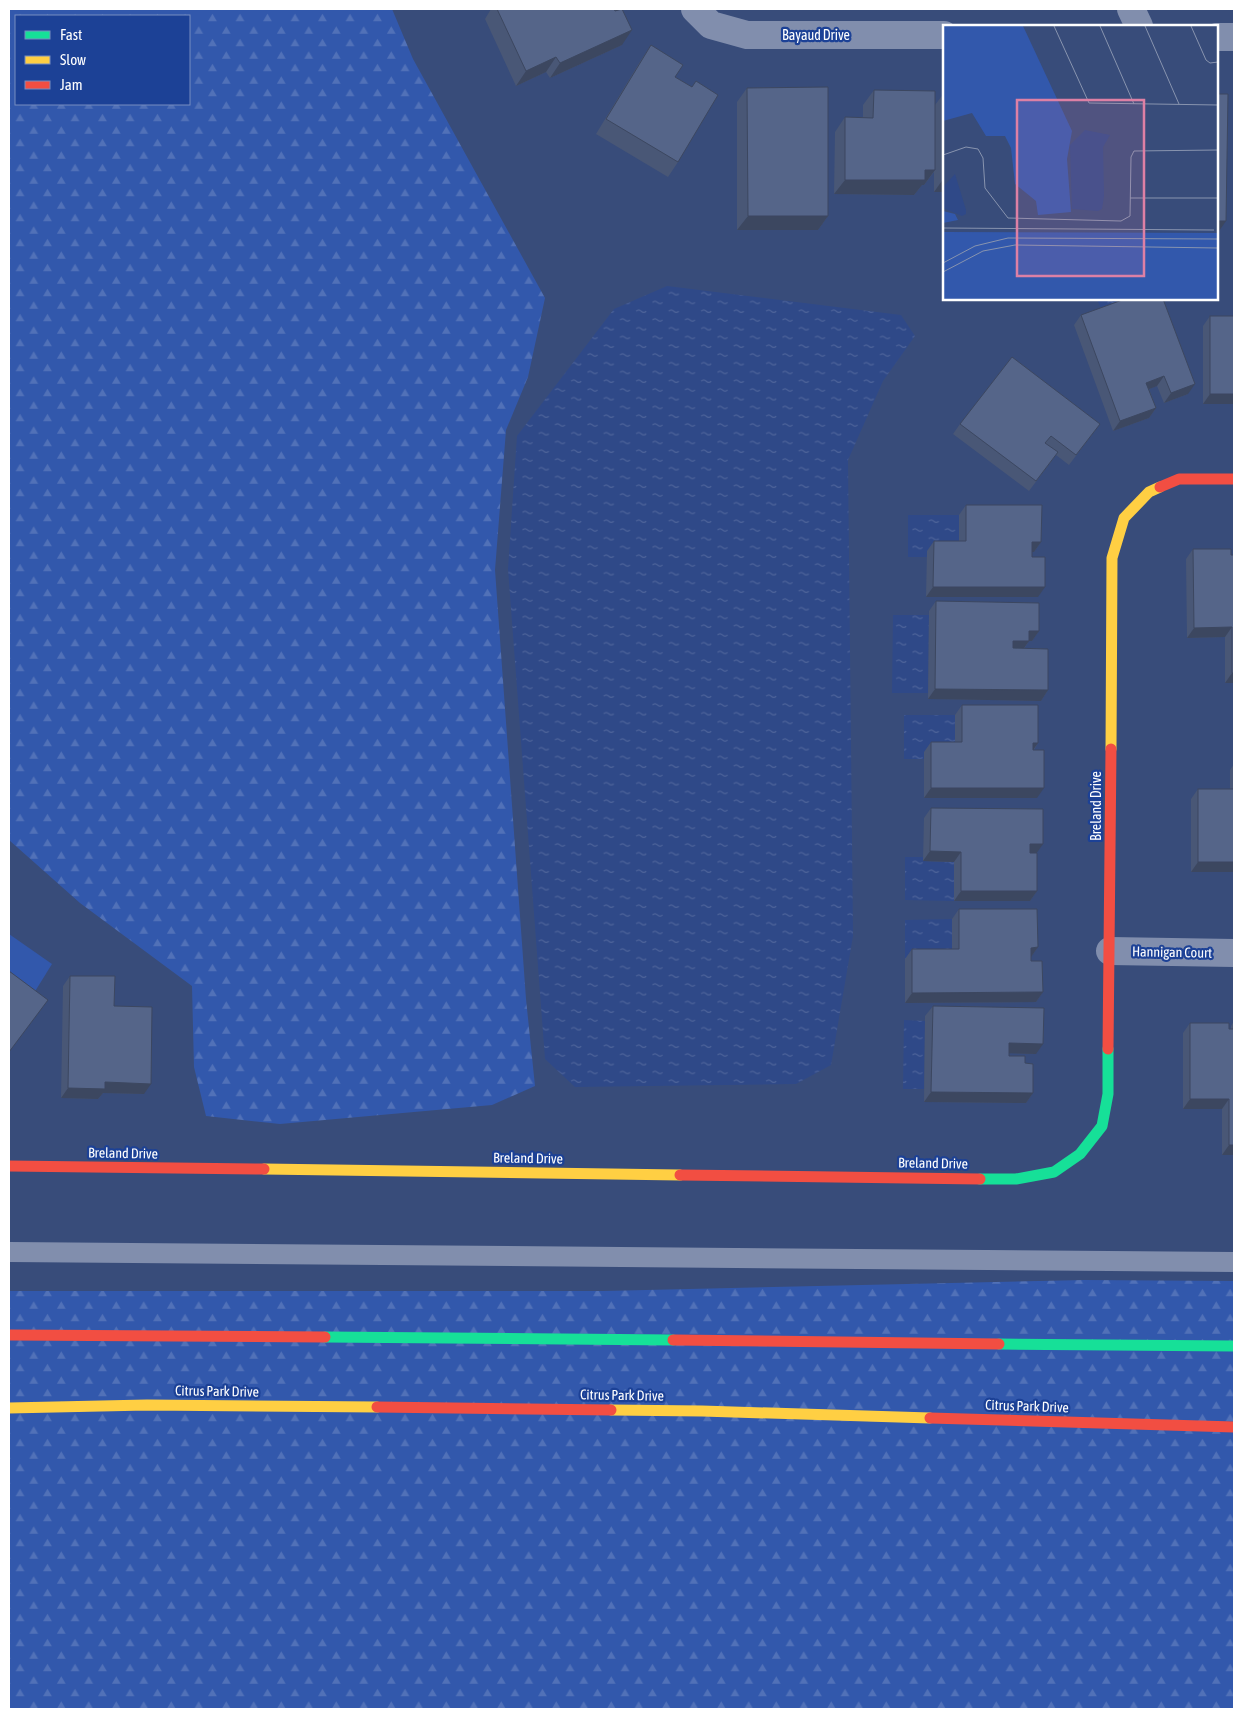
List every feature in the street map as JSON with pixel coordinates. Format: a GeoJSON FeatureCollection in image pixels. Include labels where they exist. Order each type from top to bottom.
{"type":"FeatureCollection","features":[{"type":"Feature","properties":{"kind":"street","name":"Bayaud Drive"},"geometry":{"type":"LineString","coordinates":[[695,9],[711,25],[747,35],[943,35]]}},
{"type":"Feature","properties":{"kind":"street"},"geometry":{"type":"LineString","coordinates":[[1131,9],[1139,25]]}},
{"type":"Feature","properties":{"kind":"street"},"geometry":{"type":"LineString","coordinates":[[1218,37],[1234,37]]}},
{"type":"Feature","properties":{"kind":"street","name":"Breland Drive"},"geometry":{"type":"LineString","coordinates":[[9,1166],[1016,1179],[1054,1172],[1080,1154],[1102,1126],[1108,1094],[1112,558],[1124,518],[1149,492],[1179,479],[1234,479]]}},
{"type":"Feature","properties":{"kind":"street","name":"Hannigan Court"},"geometry":{"type":"LineString","coordinates":[[1110,951],[1234,953]]}},
{"type":"Feature","properties":{"kind":"street"},"geometry":{"type":"LineString","coordinates":[[9,1335],[1234,1346]]}},
{"type":"Feature","properties":{"kind":"street","name":"Citrus Park Drive"},"geometry":{"type":"LineString","coordinates":[[9,1408],[147,1405],[702,1411],[1234,1428]]}},
{"type":"Feature","properties":{"kind":"lane"},"geometry":{"type":"LineString","coordinates":[[9,1252],[1234,1262]]}},
{"type":"Feature","properties":{"kind":"green space"},"geometry":{"type":"Polygon","coordinates":[[[9,9],[392,9],[413,59],[545,298],[528,377],[506,430],[495,570],[526,999],[535,1086],[492,1105],[280,1124],[206,1116],[194,1067],[192,986],[80,903],[9,840],[9,9]]]}},
{"type":"Feature","properties":{"kind":"green space"},"geometry":{"type":"Polygon","coordinates":[[[9,934],[52,964],[29,1001],[9,986],[9,934]]]}},
{"type":"Feature","properties":{"kind":"green space"},"geometry":{"type":"Polygon","coordinates":[[[1084,1280],[1234,1281],[1234,1709],[9,1709],[9,1291],[603,1291],[1084,1280]]]}},
{"type":"Feature","properties":{"kind":"water"},"geometry":{"type":"Polygon","coordinates":[[[667,286],[901,315],[915,336],[883,381],[848,460],[853,936],[831,1065],[796,1084],[575,1087],[545,1059],[508,569],[517,436],[614,309],[667,286]]]}},
{"type":"Feature","properties":{"kind":"water"},"geometry":{"type":"Polygon","coordinates":[[[1097,300],[1142,300],[1103,314],[1097,300]]]}},
{"type":"Feature","properties":{"kind":"water"},"geometry":{"type":"Polygon","coordinates":[[[908,515],[959,515],[959,551],[927,557],[908,557],[908,515]]]}},
{"type":"Feature","properties":{"kind":"water"},"geometry":{"type":"Polygon","coordinates":[[[893,615],[929,615],[928,693],[892,693],[893,615]]]}},
{"type":"Feature","properties":{"kind":"water"},"geometry":{"type":"Polygon","coordinates":[[[904,715],[955,715],[955,752],[924,759],[904,759],[904,715]]]}},
{"type":"Feature","properties":{"kind":"water"},"geometry":{"type":"Polygon","coordinates":[[[905,857],[923,857],[923,861],[954,862],[954,901],[905,900],[905,857]]]}},
{"type":"Feature","properties":{"kind":"water"},"geometry":{"type":"Polygon","coordinates":[[[952,919],[952,959],[905,959],[905,920],[952,919]]]}},
{"type":"Feature","properties":{"kind":"water"},"geometry":{"type":"Polygon","coordinates":[[[904,1020],[925,1021],[924,1089],[903,1089],[904,1020]]]}},
{"type":"Feature","properties":{"kind":"building"},"geometry":{"type":"Polygon","coordinates":[[[497,9],[614,9],[615,11],[622,9],[632,30],[560,63],[556,57],[526,71],[497,9]]]}},
{"type":"Feature","properties":{"kind":"building"},"geometry":{"type":"Polygon","coordinates":[[[651,45],[683,65],[675,77],[692,87],[696,81],[718,95],[678,162],[606,119],[651,45]]]}},
{"type":"Feature","properties":{"kind":"building"},"geometry":{"type":"Polygon","coordinates":[[[828,87],[828,216],[748,216],[747,88],[828,87]]]}},
{"type":"Feature","properties":{"kind":"building"},"geometry":{"type":"Polygon","coordinates":[[[874,90],[935,91],[935,170],[925,170],[925,180],[845,180],[845,117],[873,118],[874,90]]]}},
{"type":"Feature","properties":{"kind":"building"},"geometry":{"type":"Polygon","coordinates":[[[1218,94],[1228,94],[1226,221],[1218,221],[1218,94]]]}},
{"type":"Feature","properties":{"kind":"building"},"geometry":{"type":"Polygon","coordinates":[[[1122,300],[1163,300],[1195,384],[1171,393],[1164,376],[1146,383],[1156,408],[1120,421],[1081,315],[1122,300]]]}},
{"type":"Feature","properties":{"kind":"building"},"geometry":{"type":"Polygon","coordinates":[[[1210,316],[1234,316],[1234,394],[1210,394],[1210,316]]]}},
{"type":"Feature","properties":{"kind":"building"},"geometry":{"type":"Polygon","coordinates":[[[1012,357],[1100,424],[1076,455],[1051,436],[1045,443],[1058,452],[1036,481],[960,424],[1012,357]]]}},
{"type":"Feature","properties":{"kind":"building"},"geometry":{"type":"Polygon","coordinates":[[[966,505],[1042,505],[1041,542],[1032,542],[1032,557],[1045,557],[1045,587],[933,587],[934,541],[966,541],[966,505]]]}},
{"type":"Feature","properties":{"kind":"building"},"geometry":{"type":"Polygon","coordinates":[[[1193,549],[1231,549],[1231,555],[1234,555],[1234,673],[1232,673],[1232,627],[1194,628],[1193,549]]]}},
{"type":"Feature","properties":{"kind":"building"},"geometry":{"type":"Polygon","coordinates":[[[936,601],[1039,603],[1039,631],[1029,631],[1029,641],[1013,641],[1013,648],[1048,649],[1048,690],[935,689],[936,601]]]}},
{"type":"Feature","properties":{"kind":"building"},"geometry":{"type":"Polygon","coordinates":[[[962,705],[1038,705],[1038,743],[1033,743],[1033,750],[1044,750],[1044,788],[931,788],[931,742],[962,742],[962,705]]]}},
{"type":"Feature","properties":{"kind":"building"},"geometry":{"type":"Polygon","coordinates":[[[1198,789],[1234,789],[1234,862],[1198,862],[1198,789]]]}},
{"type":"Feature","properties":{"kind":"building"},"geometry":{"type":"Polygon","coordinates":[[[931,808],[1043,809],[1043,844],[1030,844],[1030,853],[1037,853],[1037,891],[961,891],[961,852],[930,851],[931,808]]]}},
{"type":"Feature","properties":{"kind":"building"},"geometry":{"type":"Polygon","coordinates":[[[959,909],[1037,909],[1038,947],[1031,948],[1031,961],[1042,961],[1043,992],[912,993],[912,949],[959,949],[959,909]]]}},
{"type":"Feature","properties":{"kind":"building"},"geometry":{"type":"Polygon","coordinates":[[[9,971],[48,1000],[9,1052],[9,971]]]}},
{"type":"Feature","properties":{"kind":"building"},"geometry":{"type":"Polygon","coordinates":[[[70,976],[115,976],[114,1006],[152,1007],[151,1084],[105,1082],[105,1089],[68,1088],[70,976]]]}},
{"type":"Feature","properties":{"kind":"building"},"geometry":{"type":"Polygon","coordinates":[[[933,1006],[1044,1008],[1043,1044],[1009,1043],[1009,1056],[1025,1056],[1025,1063],[1033,1064],[1033,1093],[931,1092],[933,1006]]]}},
{"type":"Feature","properties":{"kind":"building"},"geometry":{"type":"Polygon","coordinates":[[[1190,1023],[1229,1023],[1229,1029],[1234,1029],[1234,1145],[1229,1145],[1229,1099],[1190,1099],[1190,1023]]]}},
{"type":"Feature","properties":{"kind":"traffic: fast"},"geometry":{"type":"LineString","coordinates":[[980,1179],[1016,1179],[1054,1172],[1080,1154],[1102,1126],[1108,1094],[1108,1049]]}},
{"type":"Feature","properties":{"kind":"traffic: fast"},"geometry":{"type":"LineString","coordinates":[[325,1337],[673,1340]]}},
{"type":"Feature","properties":{"kind":"traffic: fast"},"geometry":{"type":"LineString","coordinates":[[999,1344],[1234,1346]]}},
{"type":"Feature","properties":{"kind":"traffic: slow"},"geometry":{"type":"LineString","coordinates":[[1111,749],[1112,558],[1124,518],[1149,492],[1160,487]]}},
{"type":"Feature","properties":{"kind":"traffic: slow"},"geometry":{"type":"LineString","coordinates":[[264,1169],[680,1175]]}},
{"type":"Feature","properties":{"kind":"traffic: slow"},"geometry":{"type":"LineString","coordinates":[[9,1408],[147,1405],[377,1407]]}},
{"type":"Feature","properties":{"kind":"traffic: slow"},"geometry":{"type":"LineString","coordinates":[[611,1410],[930,1418]]}},
{"type":"Feature","properties":{"kind":"traffic: jam"},"geometry":{"type":"LineString","coordinates":[[1160,487],[1179,479],[1234,479]]}},
{"type":"Feature","properties":{"kind":"traffic: jam"},"geometry":{"type":"LineString","coordinates":[[1108,1049],[1111,749]]}},
{"type":"Feature","properties":{"kind":"traffic: jam"},"geometry":{"type":"LineString","coordinates":[[9,1166],[264,1169]]}},
{"type":"Feature","properties":{"kind":"traffic: jam"},"geometry":{"type":"LineString","coordinates":[[680,1175],[980,1179]]}},
{"type":"Feature","properties":{"kind":"traffic: jam"},"geometry":{"type":"LineString","coordinates":[[9,1335],[325,1337]]}},
{"type":"Feature","properties":{"kind":"traffic: jam"},"geometry":{"type":"LineString","coordinates":[[673,1340],[999,1344]]}},
{"type":"Feature","properties":{"kind":"traffic: jam"},"geometry":{"type":"LineString","coordinates":[[377,1407],[611,1410]]}},
{"type":"Feature","properties":{"kind":"traffic: jam"},"geometry":{"type":"LineString","coordinates":[[930,1418],[1234,1427]]}}]}
